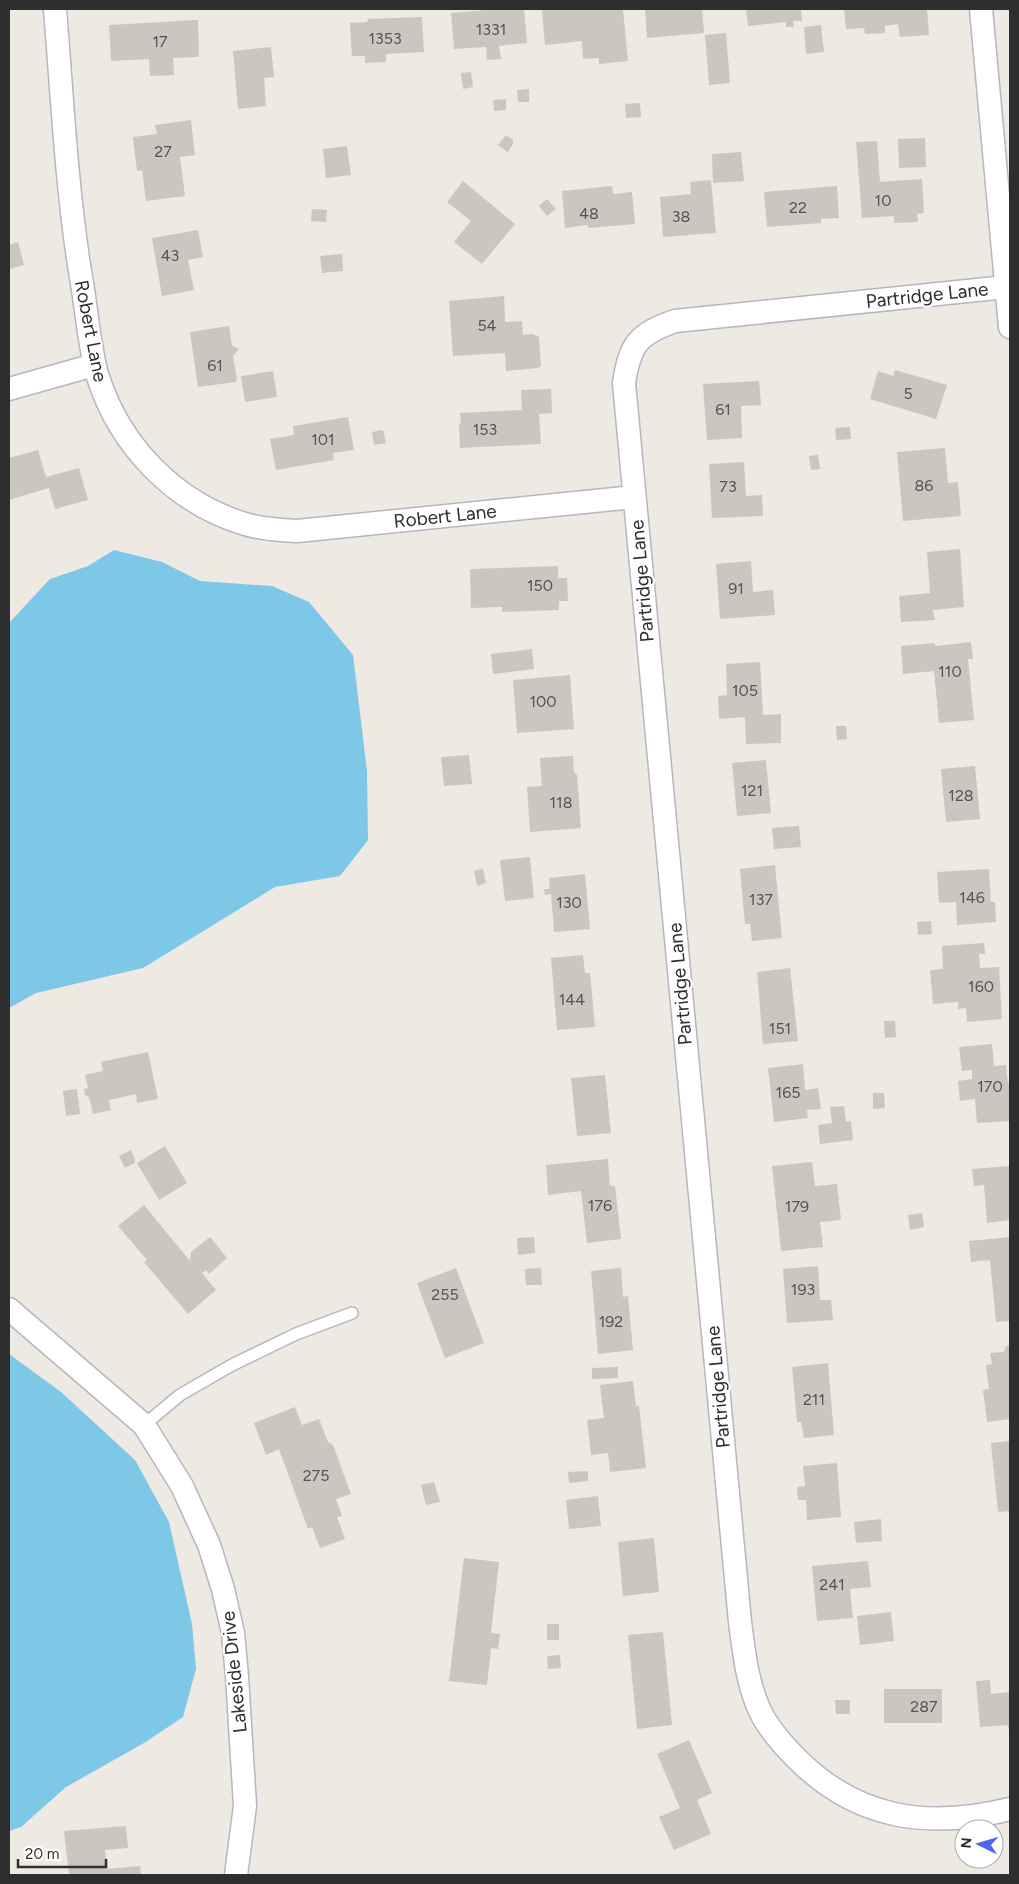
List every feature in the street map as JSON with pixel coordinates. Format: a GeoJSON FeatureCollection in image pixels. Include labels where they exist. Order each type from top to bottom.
{"type":"FeatureCollection","features":[{"type":"Feature","properties":{"kind":"street","name":"Robert Lane"},"geometry":{"type":"LineString","coordinates":[[56,9],[71,212],[94,365],[103,391],[117,421],[139,455],[164,481],[219,515],[269,530],[297,531],[634,497]]}},
{"type":"Feature","properties":{"kind":"street"},"geometry":{"type":"LineString","coordinates":[[981,9],[1010,327]]}},
{"type":"Feature","properties":{"kind":"street","name":"Partridge Lane"},"geometry":{"type":"LineString","coordinates":[[1006,287],[675,321],[648,332],[637,342],[630,354],[624,383],[739,1612],[747,1673],[761,1713],[782,1744],[807,1769],[829,1786],[853,1800],[906,1817],[933,1820],[990,1814],[1010,1809]]}},
{"type":"Feature","properties":{"kind":"street"},"geometry":{"type":"LineString","coordinates":[[9,389],[94,365]]}},
{"type":"Feature","properties":{"kind":"street","name":"Lakeside Drive"},"geometry":{"type":"LineString","coordinates":[[9,1309],[144,1425],[182,1486],[209,1545],[224,1589],[233,1633],[245,1806],[236,1875]]}},
{"type":"Feature","properties":{"kind":"lane"},"geometry":{"type":"LineString","coordinates":[[144,1425],[180,1395],[232,1365],[296,1334],[352,1313]]}},
{"type":"Feature","properties":{"kind":"water"},"geometry":{"type":"Polygon","coordinates":[[[114,550],[162,562],[200,581],[272,586],[309,602],[353,655],[367,771],[368,840],[340,876],[275,887],[143,968],[36,993],[9,1008],[9,623],[50,579],[88,566],[114,550]]]}},
{"type":"Feature","properties":{"kind":"water"},"geometry":{"type":"Polygon","coordinates":[[[9,1354],[61,1392],[135,1460],[169,1522],[192,1624],[196,1669],[183,1717],[144,1743],[66,1787],[21,1827],[9,1831],[9,1354]]]}},
{"type":"Feature","properties":{"kind":"building"},"geometry":{"type":"Polygon","coordinates":[[[524,9],[527,43],[499,46],[501,59],[487,60],[486,47],[454,49],[451,13],[524,9]]]}},
{"type":"Feature","properties":{"kind":"building"},"geometry":{"type":"Polygon","coordinates":[[[623,9],[628,61],[599,64],[599,58],[583,59],[582,41],[545,45],[542,10],[623,9]]]}},
{"type":"Feature","properties":{"kind":"building"},"geometry":{"type":"Polygon","coordinates":[[[645,9],[702,9],[704,33],[647,38],[645,9]]]}},
{"type":"Feature","properties":{"kind":"building"},"geometry":{"type":"Polygon","coordinates":[[[746,9],[801,9],[802,21],[793,21],[794,27],[786,27],[786,22],[748,26],[746,9]]]}},
{"type":"Feature","properties":{"kind":"building"},"geometry":{"type":"Polygon","coordinates":[[[844,9],[927,9],[929,35],[900,37],[898,24],[885,26],[885,33],[865,34],[864,28],[846,29],[844,9]]]}},
{"type":"Feature","properties":{"kind":"building"},"geometry":{"type":"Polygon","coordinates":[[[422,17],[424,52],[386,54],[386,62],[365,63],[365,56],[352,56],[350,23],[367,22],[368,19],[422,17]]]}},
{"type":"Feature","properties":{"kind":"building"},"geometry":{"type":"Polygon","coordinates":[[[198,20],[199,54],[197,57],[173,58],[174,75],[150,76],[149,59],[111,61],[109,25],[198,20]]]}},
{"type":"Feature","properties":{"kind":"building"},"geometry":{"type":"Polygon","coordinates":[[[821,25],[824,52],[806,54],[804,27],[821,25]]]}},
{"type":"Feature","properties":{"kind":"building"},"geometry":{"type":"Polygon","coordinates":[[[726,33],[730,83],[709,85],[705,35],[726,33]]]}},
{"type":"Feature","properties":{"kind":"building"},"geometry":{"type":"Polygon","coordinates":[[[271,47],[274,77],[264,78],[266,106],[238,109],[233,51],[271,47]]]}},
{"type":"Feature","properties":{"kind":"building"},"geometry":{"type":"Polygon","coordinates":[[[471,72],[473,87],[463,89],[461,73],[471,72]]]}},
{"type":"Feature","properties":{"kind":"building"},"geometry":{"type":"Polygon","coordinates":[[[529,89],[529,102],[518,102],[517,90],[529,89]]]}},
{"type":"Feature","properties":{"kind":"building"},"geometry":{"type":"Polygon","coordinates":[[[506,99],[506,110],[494,111],[493,100],[506,99]]]}},
{"type":"Feature","properties":{"kind":"building"},"geometry":{"type":"Polygon","coordinates":[[[640,103],[641,117],[626,118],[625,104],[640,103]]]}},
{"type":"Feature","properties":{"kind":"building"},"geometry":{"type":"Polygon","coordinates":[[[191,120],[195,155],[180,157],[185,196],[146,201],[142,170],[137,171],[133,137],[157,134],[155,125],[191,120]]]}},
{"type":"Feature","properties":{"kind":"building"},"geometry":{"type":"Polygon","coordinates":[[[506,135],[513,140],[513,144],[508,152],[498,145],[506,135]]]}},
{"type":"Feature","properties":{"kind":"building"},"geometry":{"type":"Polygon","coordinates":[[[925,138],[926,167],[899,168],[898,139],[925,138]]]}},
{"type":"Feature","properties":{"kind":"building"},"geometry":{"type":"Polygon","coordinates":[[[877,141],[880,182],[922,179],[924,213],[917,214],[918,222],[894,223],[894,216],[862,218],[856,142],[877,141]]]}},
{"type":"Feature","properties":{"kind":"building"},"geometry":{"type":"Polygon","coordinates":[[[347,146],[351,175],[326,178],[323,149],[347,146]]]}},
{"type":"Feature","properties":{"kind":"building"},"geometry":{"type":"Polygon","coordinates":[[[741,152],[744,181],[713,183],[712,154],[741,152]]]}},
{"type":"Feature","properties":{"kind":"building"},"geometry":{"type":"Polygon","coordinates":[[[711,180],[716,233],[663,237],[660,197],[691,194],[690,182],[711,180]]]}},
{"type":"Feature","properties":{"kind":"building"},"geometry":{"type":"Polygon","coordinates":[[[463,181],[515,224],[482,264],[454,242],[471,221],[447,202],[463,181]]]}},
{"type":"Feature","properties":{"kind":"building"},"geometry":{"type":"Polygon","coordinates":[[[612,186],[613,194],[632,192],[635,224],[589,228],[587,225],[565,228],[562,191],[612,186]]]}},
{"type":"Feature","properties":{"kind":"building"},"geometry":{"type":"Polygon","coordinates":[[[837,186],[839,218],[821,219],[821,223],[767,227],[764,192],[837,186]]]}},
{"type":"Feature","properties":{"kind":"building"},"geometry":{"type":"Polygon","coordinates":[[[547,199],[556,209],[547,216],[539,206],[547,199]]]}},
{"type":"Feature","properties":{"kind":"building"},"geometry":{"type":"Polygon","coordinates":[[[312,209],[327,210],[326,222],[311,221],[312,209]]]}},
{"type":"Feature","properties":{"kind":"building"},"geometry":{"type":"Polygon","coordinates":[[[198,230],[203,257],[188,260],[194,290],[162,296],[152,238],[198,230]]]}},
{"type":"Feature","properties":{"kind":"building"},"geometry":{"type":"Polygon","coordinates":[[[18,242],[24,265],[9,269],[9,245],[18,242]]]}},
{"type":"Feature","properties":{"kind":"building"},"geometry":{"type":"Polygon","coordinates":[[[342,254],[343,271],[322,273],[320,256],[342,254]]]}},
{"type":"Feature","properties":{"kind":"building"},"geometry":{"type":"Polygon","coordinates":[[[504,296],[505,322],[522,321],[523,335],[533,334],[539,337],[541,366],[538,368],[506,371],[505,353],[453,356],[449,301],[504,296]]]}},
{"type":"Feature","properties":{"kind":"building"},"geometry":{"type":"Polygon","coordinates":[[[229,326],[232,346],[239,349],[233,356],[237,380],[235,382],[198,387],[190,332],[229,326]]]}},
{"type":"Feature","properties":{"kind":"building"},"geometry":{"type":"Polygon","coordinates":[[[895,370],[947,385],[936,419],[870,399],[878,371],[893,376],[895,370]]]}},
{"type":"Feature","properties":{"kind":"building"},"geometry":{"type":"Polygon","coordinates":[[[273,371],[277,397],[245,402],[241,376],[273,371]]]}},
{"type":"Feature","properties":{"kind":"building"},"geometry":{"type":"Polygon","coordinates":[[[759,381],[761,405],[741,406],[742,438],[707,440],[703,384],[759,381]]]}},
{"type":"Feature","properties":{"kind":"building"},"geometry":{"type":"Polygon","coordinates":[[[551,389],[552,413],[539,414],[541,444],[460,448],[460,413],[522,410],[521,390],[551,389]]]}},
{"type":"Feature","properties":{"kind":"building"},"geometry":{"type":"Polygon","coordinates":[[[348,417],[354,450],[333,453],[334,460],[276,470],[270,439],[294,435],[293,426],[348,417]]]}},
{"type":"Feature","properties":{"kind":"building"},"geometry":{"type":"Polygon","coordinates":[[[850,427],[851,439],[836,440],[835,428],[850,427]]]}},
{"type":"Feature","properties":{"kind":"building"},"geometry":{"type":"Polygon","coordinates":[[[383,430],[386,443],[374,445],[372,432],[383,430]]]}},
{"type":"Feature","properties":{"kind":"building"},"geometry":{"type":"Polygon","coordinates":[[[945,448],[948,483],[958,482],[961,516],[903,521],[897,452],[945,448]]]}},
{"type":"Feature","properties":{"kind":"building"},"geometry":{"type":"Polygon","coordinates":[[[38,450],[46,477],[79,468],[88,500],[55,509],[49,488],[9,500],[9,458],[38,450]]]}},
{"type":"Feature","properties":{"kind":"building"},"geometry":{"type":"Polygon","coordinates":[[[818,455],[820,469],[811,470],[809,456],[818,455]]]}},
{"type":"Feature","properties":{"kind":"building"},"geometry":{"type":"Polygon","coordinates":[[[744,462],[746,496],[762,495],[763,516],[712,518],[709,464],[744,462]]]}},
{"type":"Feature","properties":{"kind":"building"},"geometry":{"type":"Polygon","coordinates":[[[960,549],[964,607],[933,610],[935,620],[901,622],[899,596],[930,593],[927,552],[960,549]]]}},
{"type":"Feature","properties":{"kind":"building"},"geometry":{"type":"Polygon","coordinates":[[[751,561],[753,592],[773,590],[775,615],[720,619],[716,564],[751,561]]]}},
{"type":"Feature","properties":{"kind":"building"},"geometry":{"type":"Polygon","coordinates":[[[558,566],[558,578],[567,578],[568,601],[559,601],[559,610],[502,612],[502,607],[471,608],[470,569],[558,566]]]}},
{"type":"Feature","properties":{"kind":"building"},"geometry":{"type":"Polygon","coordinates":[[[971,642],[973,659],[968,659],[974,720],[939,723],[934,671],[903,674],[901,646],[934,643],[936,646],[971,642]]]}},
{"type":"Feature","properties":{"kind":"building"},"geometry":{"type":"Polygon","coordinates":[[[532,649],[534,669],[493,674],[491,654],[532,649]]]}},
{"type":"Feature","properties":{"kind":"building"},"geometry":{"type":"Polygon","coordinates":[[[760,662],[763,715],[781,714],[781,743],[746,744],[745,717],[719,719],[718,696],[727,695],[726,664],[760,662]]]}},
{"type":"Feature","properties":{"kind":"building"},"geometry":{"type":"Polygon","coordinates":[[[570,675],[574,729],[517,733],[513,680],[570,675]]]}},
{"type":"Feature","properties":{"kind":"building"},"geometry":{"type":"Polygon","coordinates":[[[836,726],[846,726],[847,739],[837,740],[836,726]]]}},
{"type":"Feature","properties":{"kind":"building"},"geometry":{"type":"Polygon","coordinates":[[[469,755],[472,784],[444,786],[441,757],[469,755]]]}},
{"type":"Feature","properties":{"kind":"building"},"geometry":{"type":"Polygon","coordinates":[[[573,756],[574,772],[577,775],[581,828],[530,832],[527,787],[542,786],[540,758],[573,756]]]}},
{"type":"Feature","properties":{"kind":"building"},"geometry":{"type":"Polygon","coordinates":[[[766,760],[771,813],[737,816],[732,763],[766,760]]]}},
{"type":"Feature","properties":{"kind":"building"},"geometry":{"type":"Polygon","coordinates":[[[975,766],[980,819],[946,822],[941,769],[975,766]]]}},
{"type":"Feature","properties":{"kind":"building"},"geometry":{"type":"Polygon","coordinates":[[[799,826],[801,847],[774,849],[772,828],[799,826]]]}},
{"type":"Feature","properties":{"kind":"building"},"geometry":{"type":"Polygon","coordinates":[[[530,857],[534,898],[505,901],[500,860],[530,857]]]}},
{"type":"Feature","properties":{"kind":"building"},"geometry":{"type":"Polygon","coordinates":[[[775,865],[782,938],[752,941],[750,924],[745,924],[740,869],[775,865]]]}},
{"type":"Feature","properties":{"kind":"building"},"geometry":{"type":"Polygon","coordinates":[[[483,869],[486,883],[477,886],[474,871],[483,869]]]}},
{"type":"Feature","properties":{"kind":"building"},"geometry":{"type":"Polygon","coordinates":[[[989,869],[991,902],[995,902],[996,922],[957,925],[956,902],[939,903],[937,872],[989,869]]]}},
{"type":"Feature","properties":{"kind":"building"},"geometry":{"type":"Polygon","coordinates":[[[585,874],[590,929],[554,932],[551,894],[545,895],[544,889],[550,889],[549,878],[585,874]]]}},
{"type":"Feature","properties":{"kind":"building"},"geometry":{"type":"Polygon","coordinates":[[[931,921],[932,934],[918,935],[917,922],[931,921]]]}},
{"type":"Feature","properties":{"kind":"building"},"geometry":{"type":"Polygon","coordinates":[[[984,943],[985,954],[979,954],[980,968],[999,967],[1002,1019],[967,1022],[966,1008],[958,1009],[958,1002],[933,1004],[930,970],[943,969],[942,946],[984,943]]]}},
{"type":"Feature","properties":{"kind":"building"},"geometry":{"type":"Polygon","coordinates":[[[583,955],[585,973],[590,973],[595,1027],[557,1030],[551,958],[583,955]]]}},
{"type":"Feature","properties":{"kind":"building"},"geometry":{"type":"Polygon","coordinates":[[[790,968],[798,1041],[763,1044],[757,972],[790,968]]]}},
{"type":"Feature","properties":{"kind":"building"},"geometry":{"type":"Polygon","coordinates":[[[884,1021],[895,1021],[896,1037],[885,1038],[884,1021]]]}},
{"type":"Feature","properties":{"kind":"building"},"geometry":{"type":"Polygon","coordinates":[[[992,1044],[994,1066],[1006,1065],[1008,1083],[1010,1083],[1010,1121],[977,1123],[975,1099],[960,1101],[958,1081],[972,1079],[972,1070],[962,1071],[959,1047],[992,1044]]]}},
{"type":"Feature","properties":{"kind":"building"},"geometry":{"type":"Polygon","coordinates":[[[148,1052],[158,1099],[137,1103],[136,1094],[109,1100],[111,1110],[93,1114],[89,1097],[85,1095],[84,1089],[88,1088],[85,1075],[103,1071],[101,1062],[148,1052]]]}},
{"type":"Feature","properties":{"kind":"building"},"geometry":{"type":"Polygon","coordinates":[[[803,1064],[805,1090],[818,1088],[821,1109],[807,1110],[808,1118],[774,1122],[768,1068],[803,1064]]]}},
{"type":"Feature","properties":{"kind":"building"},"geometry":{"type":"Polygon","coordinates":[[[605,1075],[611,1133],[577,1136],[571,1078],[605,1075]]]}},
{"type":"Feature","properties":{"kind":"building"},"geometry":{"type":"Polygon","coordinates":[[[77,1089],[80,1114],[66,1116],[63,1091],[77,1089]]]}},
{"type":"Feature","properties":{"kind":"building"},"geometry":{"type":"Polygon","coordinates":[[[873,1093],[884,1093],[885,1108],[873,1109],[873,1093]]]}},
{"type":"Feature","properties":{"kind":"building"},"geometry":{"type":"Polygon","coordinates":[[[844,1106],[846,1122],[851,1121],[853,1140],[820,1144],[818,1125],[832,1123],[830,1107],[844,1106]]]}},
{"type":"Feature","properties":{"kind":"building"},"geometry":{"type":"Polygon","coordinates":[[[165,1146],[187,1183],[159,1200],[137,1163],[165,1146]]]}},
{"type":"Feature","properties":{"kind":"building"},"geometry":{"type":"Polygon","coordinates":[[[131,1150],[135,1163],[125,1168],[119,1156],[131,1150]]]}},
{"type":"Feature","properties":{"kind":"building"},"geometry":{"type":"Polygon","coordinates":[[[608,1159],[610,1186],[615,1186],[621,1239],[587,1243],[581,1191],[548,1195],[546,1165],[608,1159]]]}},
{"type":"Feature","properties":{"kind":"building"},"geometry":{"type":"Polygon","coordinates":[[[812,1162],[815,1186],[837,1184],[841,1220],[820,1222],[823,1247],[781,1251],[772,1166],[812,1162]]]}},
{"type":"Feature","properties":{"kind":"building"},"geometry":{"type":"Polygon","coordinates":[[[1010,1166],[1010,1220],[987,1223],[984,1185],[974,1186],[972,1169],[1010,1166]]]}},
{"type":"Feature","properties":{"kind":"building"},"geometry":{"type":"Polygon","coordinates":[[[144,1205],[190,1261],[191,1252],[210,1237],[227,1258],[209,1274],[206,1270],[202,1273],[216,1290],[188,1314],[144,1262],[147,1260],[118,1226],[144,1205]]]}},
{"type":"Feature","properties":{"kind":"building"},"geometry":{"type":"Polygon","coordinates":[[[922,1213],[924,1227],[910,1230],[908,1215],[922,1213]]]}},
{"type":"Feature","properties":{"kind":"building"},"geometry":{"type":"Polygon","coordinates":[[[534,1237],[535,1253],[518,1255],[517,1238],[534,1237]]]}},
{"type":"Feature","properties":{"kind":"building"},"geometry":{"type":"Polygon","coordinates":[[[1010,1237],[1010,1321],[996,1322],[990,1260],[971,1262],[969,1241],[1010,1237]]]}},
{"type":"Feature","properties":{"kind":"building"},"geometry":{"type":"Polygon","coordinates":[[[818,1266],[820,1300],[831,1300],[833,1320],[787,1323],[783,1269],[818,1266]]]}},
{"type":"Feature","properties":{"kind":"building"},"geometry":{"type":"Polygon","coordinates":[[[456,1268],[484,1343],[445,1358],[417,1283],[456,1268]]]}},
{"type":"Feature","properties":{"kind":"building"},"geometry":{"type":"Polygon","coordinates":[[[541,1268],[542,1285],[526,1285],[525,1269],[541,1268]]]}},
{"type":"Feature","properties":{"kind":"building"},"geometry":{"type":"Polygon","coordinates":[[[621,1268],[623,1297],[628,1296],[633,1350],[598,1354],[591,1271],[621,1268]]]}},
{"type":"Feature","properties":{"kind":"building"},"geometry":{"type":"Polygon","coordinates":[[[1010,1345],[1010,1419],[987,1422],[983,1390],[989,1389],[986,1365],[992,1364],[990,1353],[1004,1352],[1006,1346],[1010,1345]]]}},
{"type":"Feature","properties":{"kind":"building"},"geometry":{"type":"Polygon","coordinates":[[[828,1363],[834,1435],[804,1438],[801,1422],[797,1422],[792,1367],[828,1363]]]}},
{"type":"Feature","properties":{"kind":"building"},"geometry":{"type":"Polygon","coordinates":[[[618,1367],[618,1378],[592,1379],[592,1368],[618,1367]]]}},
{"type":"Feature","properties":{"kind":"building"},"geometry":{"type":"Polygon","coordinates":[[[633,1381],[636,1406],[639,1406],[646,1468],[610,1472],[608,1453],[591,1455],[587,1420],[604,1418],[600,1385],[633,1381]]]}},
{"type":"Feature","properties":{"kind":"building"},"geometry":{"type":"Polygon","coordinates":[[[295,1407],[302,1425],[319,1419],[328,1442],[333,1445],[351,1494],[336,1499],[342,1516],[337,1517],[345,1539],[320,1548],[312,1527],[308,1529],[279,1449],[266,1455],[254,1423],[295,1407]]]}},
{"type":"Feature","properties":{"kind":"building"},"geometry":{"type":"Polygon","coordinates":[[[1010,1441],[1010,1511],[998,1512],[991,1443],[1010,1441]]]}},
{"type":"Feature","properties":{"kind":"building"},"geometry":{"type":"Polygon","coordinates":[[[837,1463],[841,1517],[807,1520],[806,1500],[798,1500],[797,1487],[805,1486],[803,1466],[837,1463]]]}},
{"type":"Feature","properties":{"kind":"building"},"geometry":{"type":"Polygon","coordinates":[[[588,1471],[588,1481],[569,1483],[568,1472],[588,1471]]]}},
{"type":"Feature","properties":{"kind":"building"},"geometry":{"type":"Polygon","coordinates":[[[434,1482],[440,1502],[426,1505],[421,1485],[434,1482]]]}},
{"type":"Feature","properties":{"kind":"building"},"geometry":{"type":"Polygon","coordinates":[[[598,1496],[601,1526],[569,1529],[566,1500],[598,1496]]]}},
{"type":"Feature","properties":{"kind":"building"},"geometry":{"type":"Polygon","coordinates":[[[881,1519],[882,1541],[856,1543],[854,1522],[881,1519]]]}},
{"type":"Feature","properties":{"kind":"building"},"geometry":{"type":"Polygon","coordinates":[[[654,1538],[659,1592],[623,1596],[618,1542],[654,1538]]]}},
{"type":"Feature","properties":{"kind":"building"},"geometry":{"type":"Polygon","coordinates":[[[464,1558],[499,1562],[491,1633],[500,1634],[498,1649],[491,1648],[487,1685],[449,1681],[464,1558]]]}},
{"type":"Feature","properties":{"kind":"building"},"geometry":{"type":"Polygon","coordinates":[[[868,1561],[871,1587],[850,1589],[853,1618],[817,1621],[812,1566],[868,1561]]]}},
{"type":"Feature","properties":{"kind":"building"},"geometry":{"type":"Polygon","coordinates":[[[891,1612],[894,1641],[860,1645],[857,1616],[891,1612]]]}},
{"type":"Feature","properties":{"kind":"building"},"geometry":{"type":"Polygon","coordinates":[[[547,1624],[559,1624],[559,1640],[547,1640],[547,1624]]]}},
{"type":"Feature","properties":{"kind":"building"},"geometry":{"type":"Polygon","coordinates":[[[663,1632],[672,1725],[637,1729],[628,1635],[663,1632]]]}},
{"type":"Feature","properties":{"kind":"building"},"geometry":{"type":"Polygon","coordinates":[[[560,1655],[561,1668],[548,1669],[547,1656],[560,1655]]]}},
{"type":"Feature","properties":{"kind":"building"},"geometry":{"type":"Polygon","coordinates":[[[990,1680],[991,1694],[1010,1692],[1010,1731],[1008,1725],[980,1727],[976,1681],[990,1680]]]}},
{"type":"Feature","properties":{"kind":"building"},"geometry":{"type":"Polygon","coordinates":[[[884,1689],[942,1689],[942,1723],[884,1723],[884,1689]]]}},
{"type":"Feature","properties":{"kind":"building"},"geometry":{"type":"Polygon","coordinates":[[[835,1700],[850,1700],[850,1714],[836,1714],[835,1700]]]}},
{"type":"Feature","properties":{"kind":"building"},"geometry":{"type":"Polygon","coordinates":[[[689,1740],[712,1793],[697,1800],[711,1834],[674,1850],[659,1817],[680,1808],[657,1754],[689,1740]]]}},
{"type":"Feature","properties":{"kind":"building"},"geometry":{"type":"Polygon","coordinates":[[[126,1826],[128,1848],[105,1850],[107,1869],[140,1866],[141,1875],[69,1875],[64,1831],[126,1826]]]}}]}
